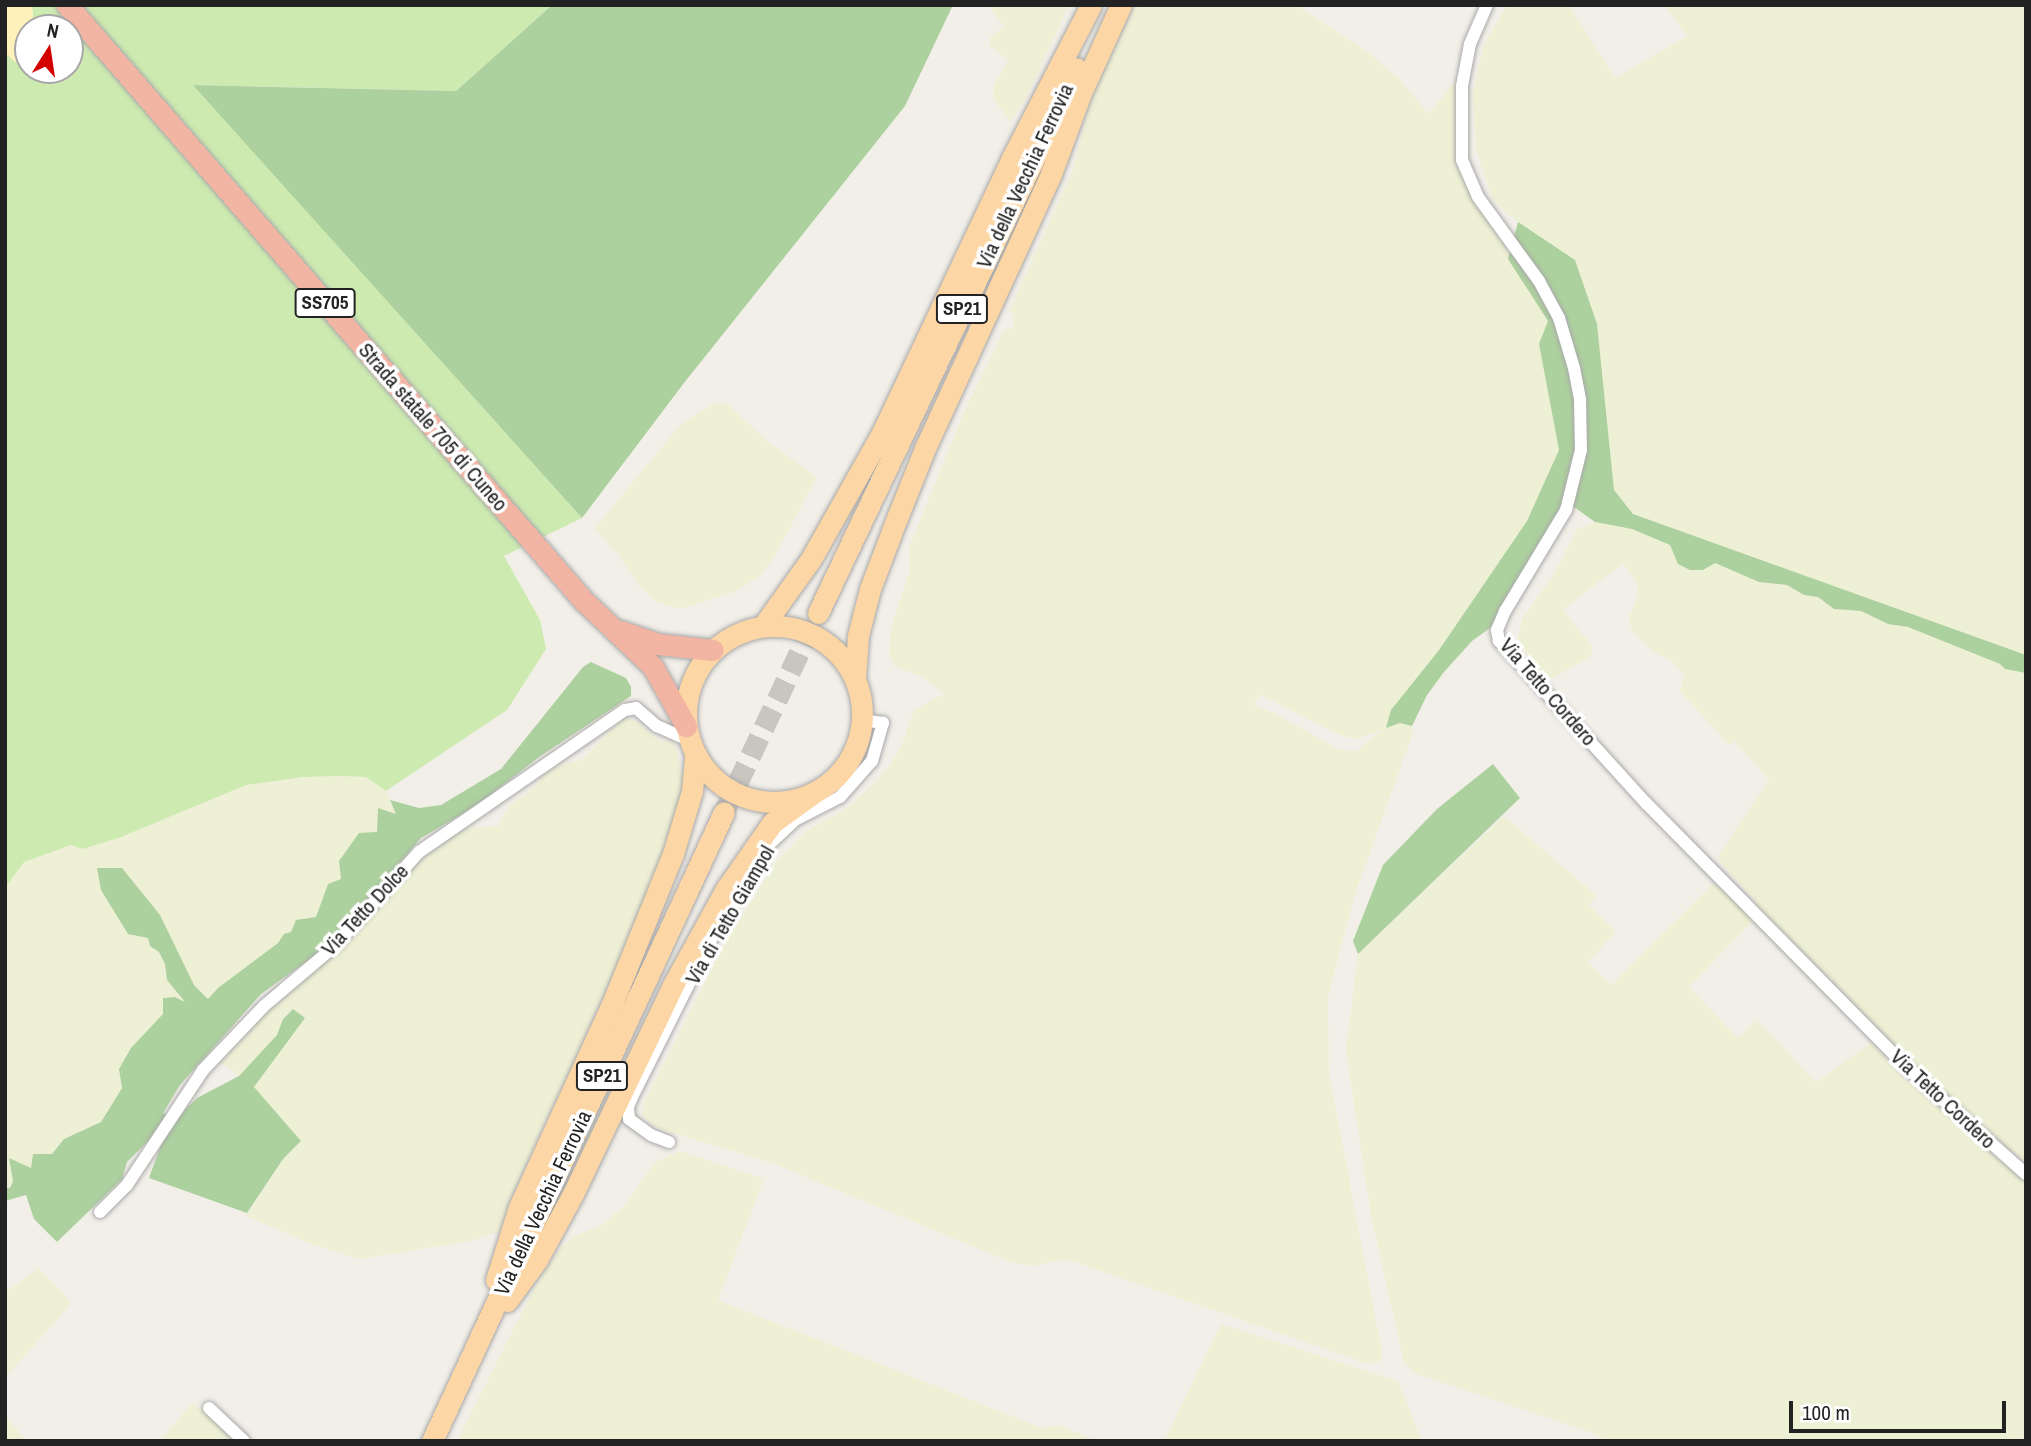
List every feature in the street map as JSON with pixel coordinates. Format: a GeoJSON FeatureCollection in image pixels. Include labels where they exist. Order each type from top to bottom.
{"type":"FeatureCollection","features":[{"type":"Feature","properties":{"kind":"highway","name":"Strada statale 705 di Cuneo"},"geometry":{"type":"LineString","coordinates":[[68,5],[608,626]]}},
{"type":"Feature","properties":{"kind":"highway","name":"SS705"},"geometry":{"type":"LineString","coordinates":[[608,626],[645,641],[713,650]]}},
{"type":"Feature","properties":{"kind":"highway","name":"SS705"},"geometry":{"type":"LineString","coordinates":[[608,626],[653,667],[690,740]]}},
{"type":"Feature","properties":{"kind":"main road"},"geometry":{"type":"LineString","coordinates":[[763,626],[811,558],[883,430],[1012,158],[1091,5]]}},
{"type":"Feature","properties":{"kind":"main road","name":"Via della Vecchia Ferrovia"},"geometry":{"type":"LineString","coordinates":[[818,613],[1107,5]]}},
{"type":"Feature","properties":{"kind":"main road"},"geometry":{"type":"LineString","coordinates":[[479,1340],[537,1260],[573,1194],[673,985],[726,889],[772,823],[843,769],[856,746],[862,720],[855,679],[858,636],[870,589],[926,446],[1051,174],[1080,93],[1121,5]]}},
{"type":"Feature","properties":{"kind":"main road"},"geometry":{"type":"LineString","coordinates":[[479,1340],[519,1207],[612,1004],[673,854],[692,791],[690,685],[713,650],[741,632],[763,626],[792,627],[818,638],[840,656],[855,679]]}},
{"type":"Feature","properties":{"kind":"main road"},"geometry":{"type":"LineString","coordinates":[[690,740],[710,775],[745,797],[772,802],[811,794]]}},
{"type":"Feature","properties":{"kind":"main road","name":"Via della Vecchia Ferrovia"},"geometry":{"type":"LineString","coordinates":[[432,1441],[724,812]]}},
{"type":"Feature","properties":{"kind":"street","name":"Via Tetto Cordero"},"geometry":{"type":"LineString","coordinates":[[1487,5],[1470,44],[1462,86],[1462,160],[1478,197],[1539,281],[1559,318],[1574,368],[1580,400],[1581,450],[1566,510],[1505,611],[1497,630],[1499,641],[1646,803],[1905,1066],[2026,1174]]}},
{"type":"Feature","properties":{"kind":"street","name":"Via Tetto Dolce"},"geometry":{"type":"LineString","coordinates":[[100,1212],[127,1185],[203,1070],[264,1006],[336,945],[419,852],[625,710],[636,708],[657,726],[690,740]]}},
{"type":"Feature","properties":{"kind":"street","name":"Via di Tetto Giampol"},"geometry":{"type":"LineString","coordinates":[[669,1142],[651,1135],[629,1119],[628,1107],[632,1097],[717,928],[765,848],[795,820],[840,797],[872,761],[883,723],[862,720]]}},
{"type":"Feature","properties":{"kind":"street"},"geometry":{"type":"LineString","coordinates":[[209,1408],[244,1441]]}},
{"type":"Feature","properties":{"kind":"green space"},"geometry":{"type":"Polygon","coordinates":[[[32,5],[552,5],[456,91],[194,85],[582,518],[504,556],[540,620],[546,649],[507,710],[386,791],[366,777],[303,777],[246,785],[121,837],[83,849],[71,845],[24,862],[5,888],[5,53],[14,61],[14,84],[84,84],[84,14],[33,14],[32,5]]]}},
{"type":"Feature","properties":{"kind":"green space"},"geometry":{"type":"Polygon","coordinates":[[[552,5],[953,5],[905,106],[684,383],[582,518],[193,85],[456,91],[552,5]]]}},
{"type":"Feature","properties":{"kind":"green space"},"geometry":{"type":"Polygon","coordinates":[[[988,5],[1069,5],[1026,98],[1010,122],[993,98],[994,85],[1008,60],[991,47],[989,41],[992,35],[1004,27],[988,5]]]}},
{"type":"Feature","properties":{"kind":"green space"},"geometry":{"type":"Polygon","coordinates":[[[1134,5],[1296,5],[1368,52],[1399,79],[1429,114],[1461,73],[1461,163],[1511,248],[1508,259],[1549,321],[1539,345],[1560,450],[1527,521],[1439,650],[1409,687],[1400,723],[1412,726],[1413,733],[1355,894],[1328,997],[1329,1073],[1382,1353],[1380,1361],[1369,1364],[1066,1259],[1033,1266],[1013,1263],[772,1163],[657,1128],[642,1115],[645,1101],[727,939],[777,861],[806,831],[846,809],[868,789],[888,768],[901,747],[914,710],[944,694],[922,677],[894,666],[889,654],[891,628],[910,570],[909,547],[964,412],[1003,332],[1014,327],[1013,314],[1009,312],[1073,170],[1091,100],[1134,5]],[[1261,695],[1253,705],[1274,713],[1338,749],[1356,751],[1383,730],[1356,739],[1340,735],[1261,695]]]}},
{"type":"Feature","properties":{"kind":"green space"},"geometry":{"type":"Polygon","coordinates":[[[1507,5],[1569,5],[1615,78],[1687,36],[1664,5],[2026,5],[2026,655],[1633,514],[1614,490],[1575,260],[1518,222],[1493,200],[1476,150],[1473,92],[1484,45],[1507,5]]]}},
{"type":"Feature","properties":{"kind":"green space"},"geometry":{"type":"Polygon","coordinates":[[[1518,222],[1575,260],[1597,324],[1614,490],[1633,514],[2026,655],[2026,673],[2005,669],[2000,664],[1908,627],[1888,624],[1861,611],[1834,609],[1818,597],[1804,595],[1787,585],[1759,582],[1715,563],[1703,570],[1690,570],[1678,564],[1670,545],[1632,529],[1595,522],[1567,502],[1490,628],[1472,641],[1444,672],[1427,695],[1412,726],[1400,723],[1386,728],[1391,710],[1439,650],[1527,521],[1559,450],[1539,344],[1548,321],[1508,259],[1518,222]]]}},
{"type":"Feature","properties":{"kind":"green space"},"geometry":{"type":"Polygon","coordinates":[[[717,402],[729,405],[767,441],[817,477],[772,561],[760,576],[734,592],[680,609],[657,602],[639,586],[618,554],[594,529],[681,424],[717,402]]]}},
{"type":"Feature","properties":{"kind":"green space"},"geometry":{"type":"Polygon","coordinates":[[[1595,522],[1632,529],[1671,546],[1678,564],[1690,570],[1703,570],[1715,563],[1759,582],[1787,585],[1804,595],[1818,597],[1834,609],[1861,611],[1888,624],[1908,627],[2000,664],[2005,669],[2026,673],[2026,1163],[1912,1065],[1785,936],[1717,858],[1769,779],[1734,741],[1729,745],[1679,690],[1683,686],[1680,682],[1685,677],[1672,661],[1652,651],[1632,631],[1629,617],[1637,597],[1637,583],[1623,563],[1563,610],[1591,645],[1592,656],[1549,680],[1542,678],[1518,639],[1522,619],[1554,574],[1577,529],[1595,522]]]}},
{"type":"Feature","properties":{"kind":"green space"},"geometry":{"type":"Polygon","coordinates":[[[591,662],[626,678],[631,687],[631,696],[539,757],[476,806],[421,838],[325,948],[261,994],[180,1085],[163,1113],[177,1118],[197,1098],[239,1076],[277,1035],[283,1019],[293,1009],[305,1018],[254,1087],[301,1141],[283,1159],[247,1213],[149,1178],[161,1145],[150,1139],[127,1162],[122,1179],[57,1242],[34,1219],[26,1195],[5,1201],[5,1188],[10,1188],[13,1181],[9,1158],[31,1168],[33,1154],[52,1154],[64,1139],[101,1122],[122,1088],[119,1069],[131,1048],[163,1014],[163,998],[175,997],[185,1002],[167,980],[165,964],[159,952],[150,946],[148,938],[128,934],[101,890],[97,868],[122,868],[160,915],[194,985],[208,999],[218,988],[278,943],[284,934],[291,932],[296,920],[316,917],[328,884],[341,879],[339,861],[359,833],[377,832],[378,808],[396,814],[390,800],[419,808],[441,805],[501,769],[583,667],[591,662]]]}},
{"type":"Feature","properties":{"kind":"green space"},"geometry":{"type":"Polygon","coordinates":[[[624,717],[638,722],[658,740],[675,743],[684,786],[680,804],[641,912],[509,1202],[500,1231],[472,1241],[359,1259],[312,1244],[246,1216],[283,1159],[301,1141],[253,1087],[305,1018],[292,1009],[283,1019],[277,1035],[239,1076],[216,1058],[422,854],[461,829],[498,826],[510,805],[533,789],[549,770],[585,758],[624,717]]]}},
{"type":"Feature","properties":{"kind":"green space"},"geometry":{"type":"Polygon","coordinates":[[[1493,764],[1520,798],[1358,954],[1353,941],[1383,865],[1437,809],[1493,764]]]}},
{"type":"Feature","properties":{"kind":"green space"},"geometry":{"type":"Polygon","coordinates":[[[303,777],[366,777],[386,791],[396,815],[377,832],[341,879],[328,884],[316,917],[284,934],[278,943],[218,988],[208,999],[194,985],[180,956],[101,890],[128,934],[148,937],[150,946],[159,952],[165,964],[167,980],[187,1004],[163,1014],[131,1048],[119,1069],[122,1088],[101,1122],[64,1139],[52,1154],[32,1169],[9,1158],[13,1181],[10,1188],[5,1188],[5,889],[16,871],[24,862],[71,845],[83,849],[121,837],[246,785],[303,777]]]}},
{"type":"Feature","properties":{"kind":"green space"},"geometry":{"type":"Polygon","coordinates":[[[1504,816],[1597,896],[1589,905],[1616,932],[1588,962],[1611,985],[1715,882],[1754,920],[1689,987],[1738,1038],[1757,1020],[1816,1082],[1871,1043],[1902,1077],[2026,1182],[2026,1437],[2019,1441],[1607,1441],[1593,1433],[1414,1373],[1404,1363],[1371,1216],[1346,1051],[1358,954],[1504,816]]]}},
{"type":"Feature","properties":{"kind":"green space"},"geometry":{"type":"Polygon","coordinates":[[[680,1151],[764,1179],[718,1300],[1042,1428],[1058,1425],[1098,1441],[457,1441],[537,1283],[560,1248],[573,1237],[603,1224],[624,1206],[655,1162],[680,1151]]]}},
{"type":"Feature","properties":{"kind":"green space"},"geometry":{"type":"Polygon","coordinates":[[[38,1268],[66,1296],[70,1305],[5,1378],[5,1293],[38,1268]]]}},
{"type":"Feature","properties":{"kind":"green space"},"geometry":{"type":"Polygon","coordinates":[[[1221,1324],[1398,1381],[1422,1441],[1164,1441],[1221,1324]]]}},
{"type":"Feature","properties":{"kind":"green space"},"geometry":{"type":"Polygon","coordinates":[[[191,1404],[194,1404],[242,1441],[160,1441],[191,1404]]]}},
{"type":"Feature","properties":{"kind":"green space"},"geometry":{"type":"Polygon","coordinates":[[[5,1416],[27,1441],[5,1441],[5,1416]]]}},
{"type":"Feature","properties":{"kind":"sand"},"geometry":{"type":"Polygon","coordinates":[[[5,5],[32,5],[33,14],[14,14],[14,61],[5,53],[5,5]]]}},
{"type":"Feature","properties":{"kind":"tunnel"},"geometry":{"type":"LineString","coordinates":[[724,812],[818,613]]}}]}
